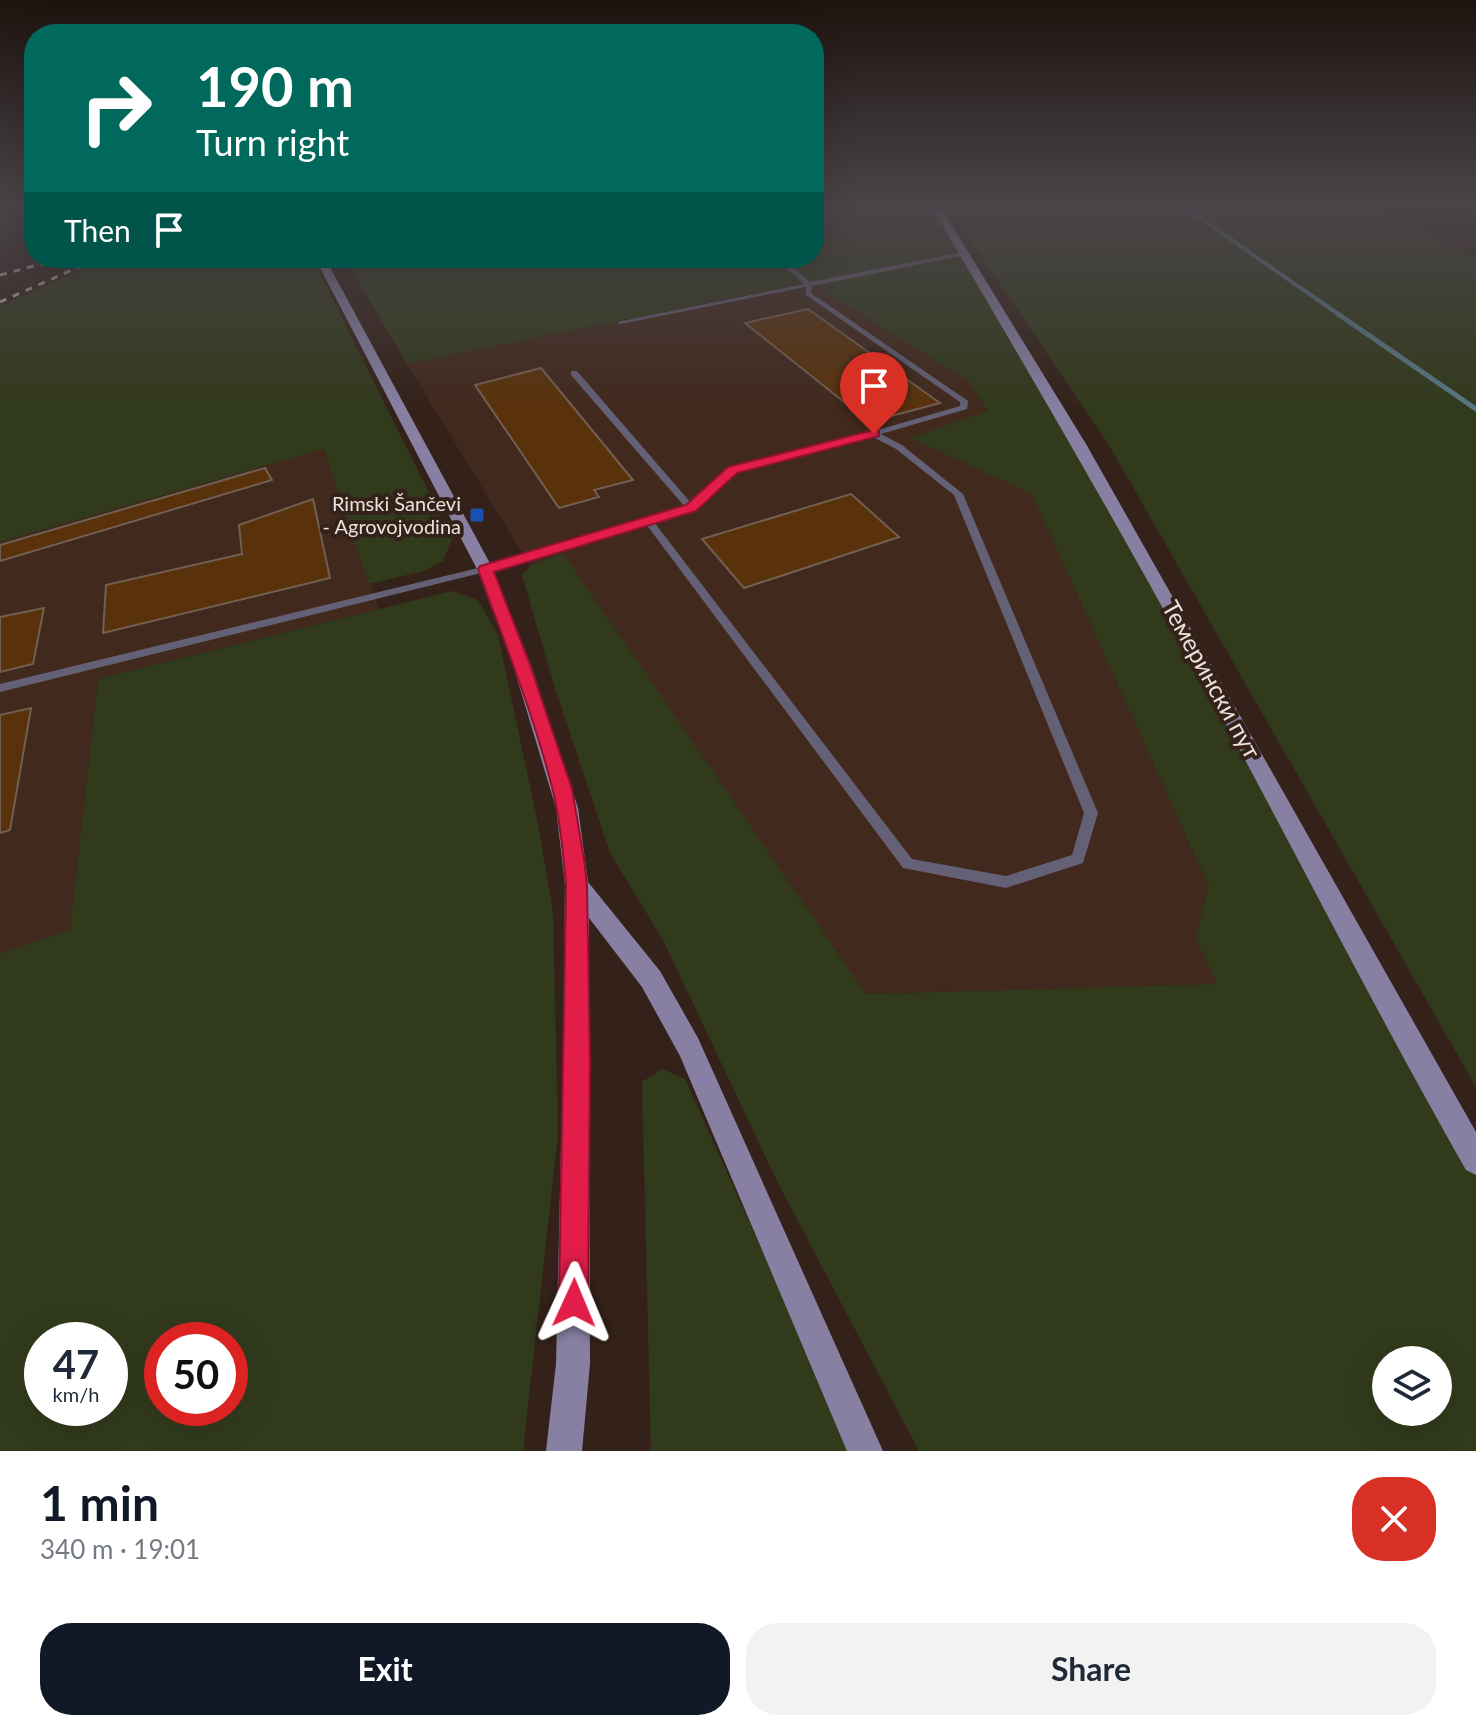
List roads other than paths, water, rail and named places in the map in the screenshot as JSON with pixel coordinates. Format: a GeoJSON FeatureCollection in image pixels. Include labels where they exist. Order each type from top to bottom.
{"type":"FeatureCollection","features":[{"type":"Feature","properties":{"kind":"main road"},"geometry":{"type":"LineString","coordinates":[[328,274],[485,569],[522,665],[562,789],[577,885],[573,1364],[564,1451]]}},
{"type":"Feature","properties":{"kind":"main road","name":"Темерински пут"},"geometry":{"type":"LineString","coordinates":[[975,274],[1079,444],[1203,664],[1408,1043],[1476,1160]]}},
{"type":"Feature","properties":{"kind":"main road"},"geometry":{"type":"LineString","coordinates":[[577,885],[651,979],[689,1047],[865,1451]]}},
{"type":"Feature","properties":{"kind":"lane"},"geometry":{"type":"LineString","coordinates":[[796,274],[809,285]]}},
{"type":"Feature","properties":{"kind":"lane"},"geometry":{"type":"LineString","coordinates":[[620,322],[865,274]]}},
{"type":"Feature","properties":{"kind":"lane"},"geometry":{"type":"LineString","coordinates":[[0,688],[485,569],[691,508],[733,470],[964,407],[964,401],[808,294],[809,285]]}},
{"type":"Feature","properties":{"kind":"lane"},"geometry":{"type":"LineString","coordinates":[[574,373],[691,508]]}},
{"type":"Feature","properties":{"kind":"lane"},"geometry":{"type":"LineString","coordinates":[[648,521],[908,864],[1006,882],[1078,859],[1091,813],[958,494],[899,447],[874,434]]}},
{"type":"Feature","properties":{"kind":"waterway"},"geometry":{"type":"LineString","coordinates":[[1280,274],[1341,316]]}},
{"type":"Feature","properties":{"kind":"waterway"},"geometry":{"type":"LineString","coordinates":[[1338,314],[1476,409]]}},
{"type":"Feature","properties":{"kind":"railway"},"geometry":{"type":"LineString","coordinates":[[0,275],[5,274]]}},
{"type":"Feature","properties":{"kind":"railway"},"geometry":{"type":"LineString","coordinates":[[0,302],[64,274]]}},
{"type":"Feature","properties":{"kind":"place","name":"Rimski Šančevi - Agrovojvodina"},"geometry":{"type":"Point","coordinates":[477,515]}}]}
